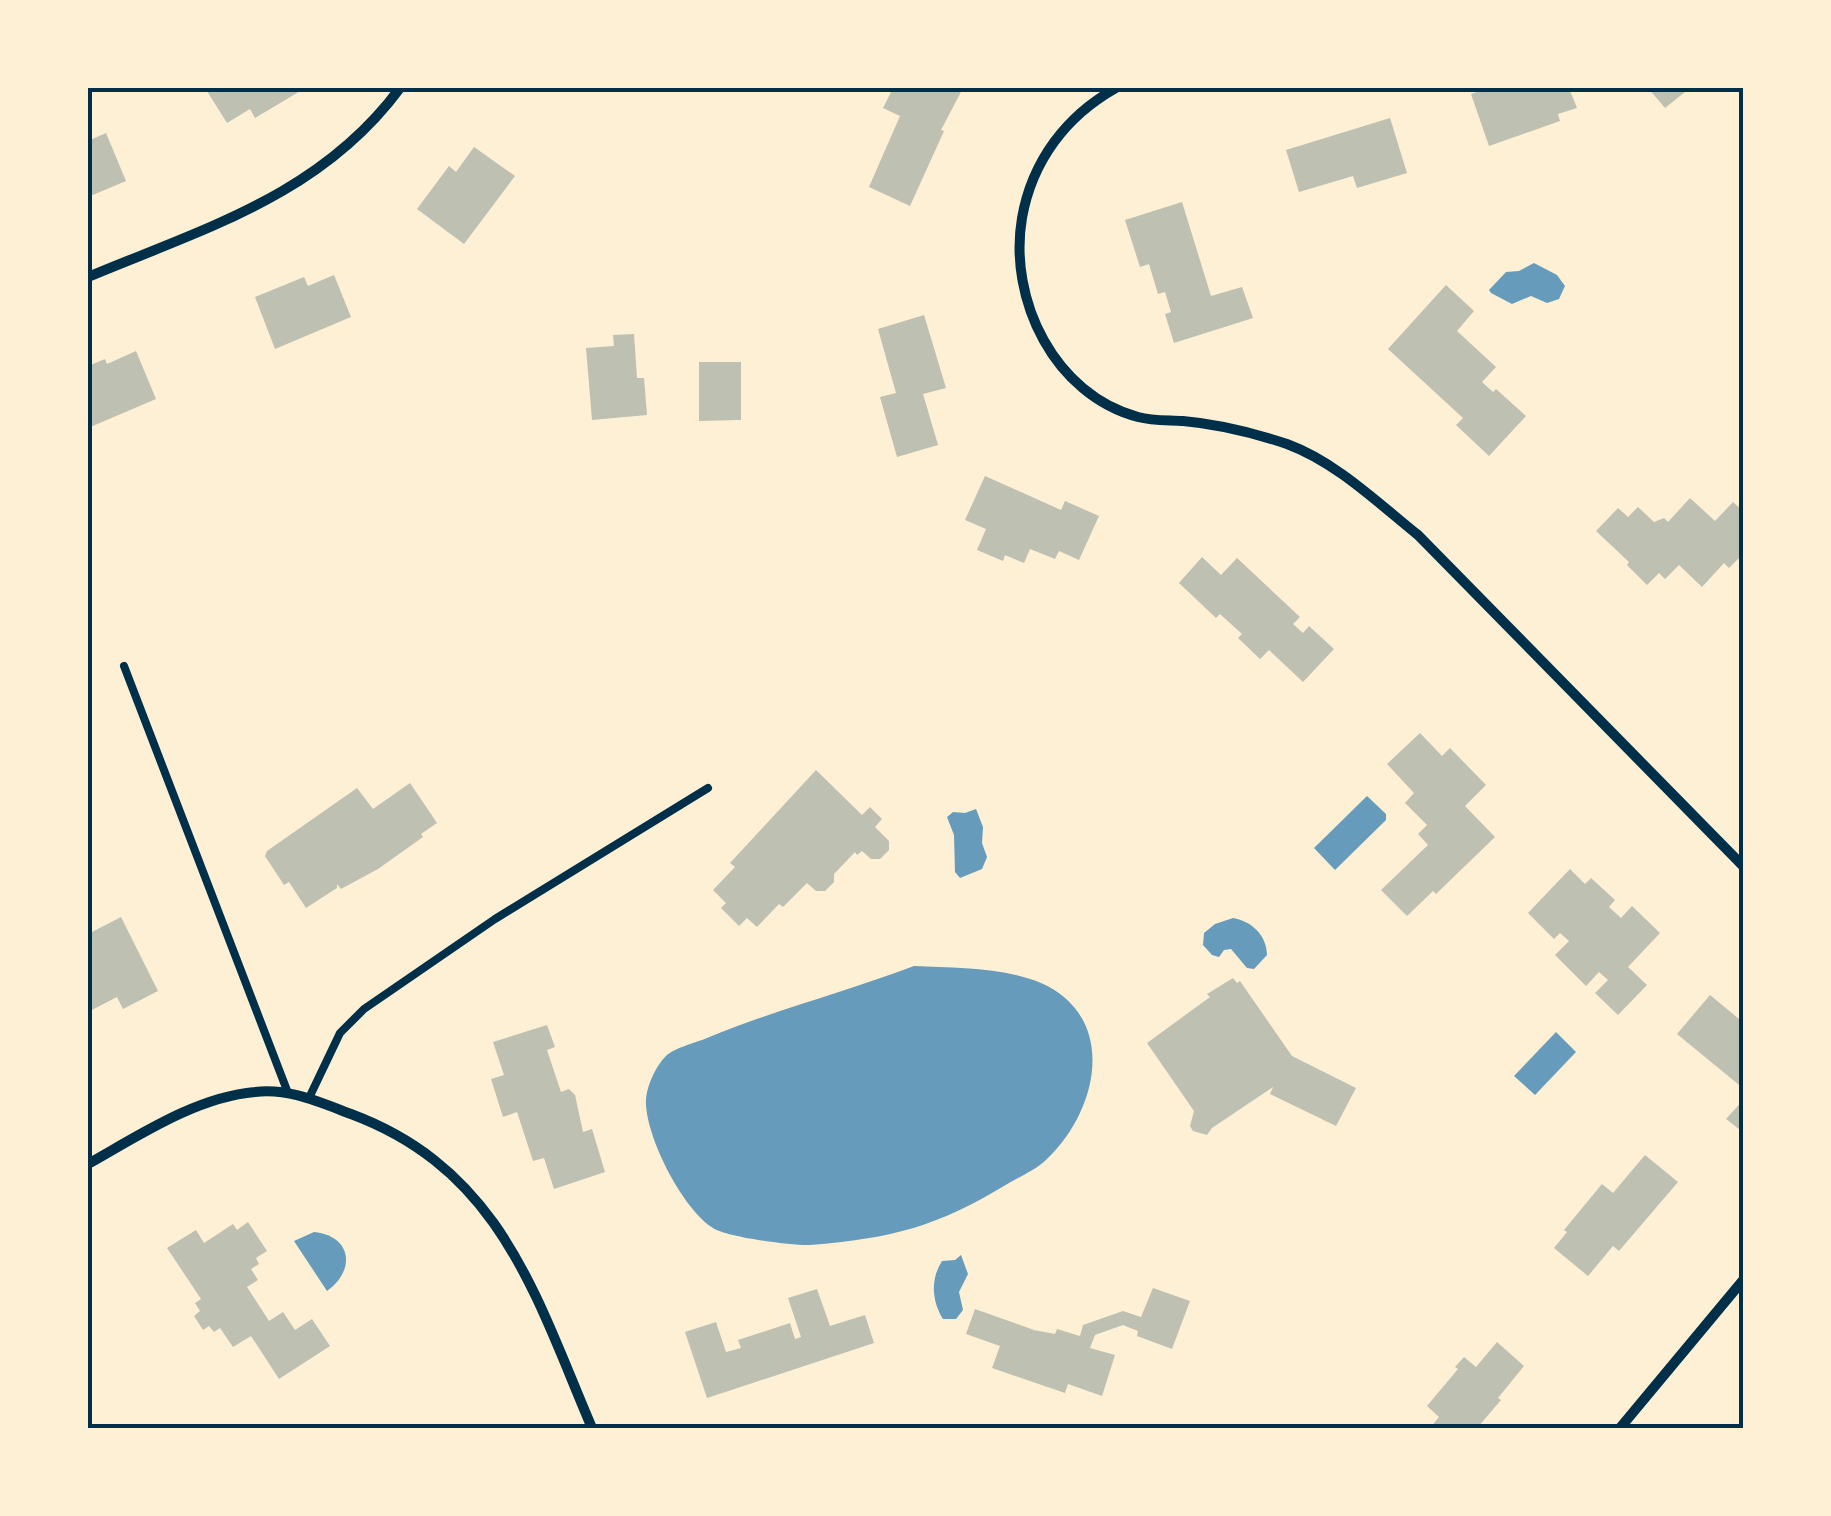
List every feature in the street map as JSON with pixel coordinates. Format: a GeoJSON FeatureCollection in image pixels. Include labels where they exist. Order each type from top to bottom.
{"type":"FeatureCollection","features":[{"type":"Feature","properties":{"kind":"street"},"geometry":{"type":"LineString","coordinates":[[88,277],[228,222],[286,191],[324,166],[357,137],[400,88]]}},
{"type":"Feature","properties":{"kind":"street"},"geometry":{"type":"LineString","coordinates":[[1116,88],[1098,98],[1051,144],[1031,183],[1022,216],[1022,271],[1032,314],[1040,334],[1065,371],[1098,400],[1118,410],[1139,418],[1249,432],[1291,446],[1366,492],[1418,535],[1744,867]]}},
{"type":"Feature","properties":{"kind":"street"},"geometry":{"type":"LineString","coordinates":[[88,1164],[192,1110],[256,1091],[309,1098],[362,1118],[422,1148],[471,1192],[510,1246],[542,1304],[592,1428]]}},
{"type":"Feature","properties":{"kind":"street"},"geometry":{"type":"LineString","coordinates":[[1620,1428],[1744,1279]]}},
{"type":"Feature","properties":{"kind":"lane"},"geometry":{"type":"LineString","coordinates":[[124,666],[288,1093]]}},
{"type":"Feature","properties":{"kind":"lane"},"geometry":{"type":"LineString","coordinates":[[309,1098],[340,1033],[364,1008],[495,919],[708,788]]}},
{"type":"Feature","properties":{"kind":"water"},"geometry":{"type":"Polygon","coordinates":[[[1534,263],[1557,275],[1565,286],[1559,299],[1547,303],[1531,296],[1512,304],[1489,290],[1506,272],[1519,271],[1534,263]]]}},
{"type":"Feature","properties":{"kind":"water"},"geometry":{"type":"Polygon","coordinates":[[[1367,796],[1386,814],[1386,820],[1335,870],[1314,848],[1367,796]]]}},
{"type":"Feature","properties":{"kind":"water"},"geometry":{"type":"Polygon","coordinates":[[[976,809],[987,857],[982,869],[960,878],[955,872],[954,835],[947,817],[953,812],[976,809]]]}},
{"type":"Feature","properties":{"kind":"water"},"geometry":{"type":"Polygon","coordinates":[[[1233,918],[1252,926],[1264,942],[1267,955],[1254,969],[1247,968],[1231,949],[1224,950],[1219,957],[1203,945],[1204,933],[1233,918]]]}},
{"type":"Feature","properties":{"kind":"water"},"geometry":{"type":"Polygon","coordinates":[[[914,966],[1010,974],[1041,983],[1065,998],[1082,1018],[1090,1041],[1092,1065],[1079,1116],[1065,1139],[1039,1166],[959,1210],[914,1228],[801,1245],[745,1238],[713,1228],[679,1190],[653,1137],[646,1099],[662,1061],[674,1051],[733,1028],[914,966]]]}},
{"type":"Feature","properties":{"kind":"water"},"geometry":{"type":"Polygon","coordinates":[[[1556,1032],[1576,1052],[1535,1095],[1514,1076],[1556,1032]]]}},
{"type":"Feature","properties":{"kind":"water"},"geometry":{"type":"Polygon","coordinates":[[[314,1232],[336,1240],[346,1255],[343,1273],[327,1291],[294,1241],[314,1232]]]}},
{"type":"Feature","properties":{"kind":"water"},"geometry":{"type":"Polygon","coordinates":[[[961,1255],[968,1274],[959,1292],[963,1310],[956,1319],[943,1319],[934,1283],[942,1261],[961,1255]]]}},
{"type":"Feature","properties":{"kind":"building"},"geometry":{"type":"Polygon","coordinates":[[[205,88],[302,90],[255,118],[250,109],[227,123],[205,88]]]}},
{"type":"Feature","properties":{"kind":"building"},"geometry":{"type":"Polygon","coordinates":[[[893,88],[963,88],[910,206],[869,187],[900,116],[883,108],[893,88]]]}},
{"type":"Feature","properties":{"kind":"building"},"geometry":{"type":"Polygon","coordinates":[[[1489,88],[1569,88],[1577,108],[1558,114],[1560,121],[1489,146],[1471,94],[1489,88]]]}},
{"type":"Feature","properties":{"kind":"building"},"geometry":{"type":"Polygon","coordinates":[[[1648,88],[1690,88],[1665,108],[1648,88]]]}},
{"type":"Feature","properties":{"kind":"building"},"geometry":{"type":"Polygon","coordinates":[[[1390,118],[1407,173],[1357,188],[1353,176],[1299,192],[1286,150],[1390,118]]]}},
{"type":"Feature","properties":{"kind":"building"},"geometry":{"type":"Polygon","coordinates":[[[106,133],[126,181],[88,197],[88,141],[106,133]]]}},
{"type":"Feature","properties":{"kind":"building"},"geometry":{"type":"Polygon","coordinates":[[[474,147],[515,176],[464,244],[417,209],[449,166],[456,172],[474,147]]]}},
{"type":"Feature","properties":{"kind":"building"},"geometry":{"type":"Polygon","coordinates":[[[1182,202],[1211,296],[1242,287],[1253,318],[1174,343],[1165,314],[1171,312],[1165,292],[1158,294],[1149,264],[1140,267],[1125,220],[1182,202]]]}},
{"type":"Feature","properties":{"kind":"building"},"geometry":{"type":"Polygon","coordinates":[[[334,275],[351,317],[275,349],[255,297],[304,277],[308,286],[334,275]]]}},
{"type":"Feature","properties":{"kind":"building"},"geometry":{"type":"Polygon","coordinates":[[[1446,285],[1474,311],[1457,331],[1496,367],[1482,382],[1493,392],[1496,389],[1526,416],[1489,456],[1456,425],[1463,418],[1388,349],[1446,285]]]}},
{"type":"Feature","properties":{"kind":"building"},"geometry":{"type":"Polygon","coordinates":[[[924,315],[946,388],[923,394],[938,445],[897,457],[880,397],[896,393],[878,329],[924,315]]]}},
{"type":"Feature","properties":{"kind":"building"},"geometry":{"type":"Polygon","coordinates":[[[634,334],[637,378],[644,378],[647,415],[592,420],[586,348],[614,346],[613,335],[634,334]]]}},
{"type":"Feature","properties":{"kind":"building"},"geometry":{"type":"Polygon","coordinates":[[[136,351],[156,399],[88,428],[88,366],[105,359],[107,364],[136,351]]]}},
{"type":"Feature","properties":{"kind":"building"},"geometry":{"type":"Polygon","coordinates":[[[699,362],[741,362],[741,420],[699,421],[699,362]]]}},
{"type":"Feature","properties":{"kind":"building"},"geometry":{"type":"Polygon","coordinates":[[[985,476],[1061,510],[1065,501],[1099,516],[1079,560],[1059,551],[1055,559],[1030,549],[1024,563],[1005,555],[1003,561],[977,550],[986,529],[965,520],[985,476]]]}},
{"type":"Feature","properties":{"kind":"building"},"geometry":{"type":"Polygon","coordinates":[[[1690,498],[1715,521],[1733,502],[1744,512],[1744,553],[1729,568],[1724,563],[1702,587],[1679,565],[1665,579],[1659,573],[1647,585],[1596,531],[1618,508],[1628,517],[1638,507],[1654,522],[1664,518],[1668,522],[1690,498]]]}},
{"type":"Feature","properties":{"kind":"building"},"geometry":{"type":"Polygon","coordinates":[[[1202,557],[1221,575],[1237,558],[1300,617],[1293,624],[1303,633],[1309,626],[1334,649],[1303,682],[1269,650],[1260,659],[1238,638],[1242,634],[1220,614],[1216,618],[1179,583],[1202,557]]]}},
{"type":"Feature","properties":{"kind":"building"},"geometry":{"type":"Polygon","coordinates":[[[1420,733],[1442,756],[1450,748],[1486,785],[1465,806],[1495,837],[1436,894],[1433,891],[1407,916],[1381,890],[1428,845],[1418,834],[1427,825],[1405,803],[1414,793],[1387,764],[1420,733]]]}},
{"type":"Feature","properties":{"kind":"building"},"geometry":{"type":"Polygon","coordinates":[[[816,770],[862,815],[870,807],[882,819],[875,827],[889,841],[889,850],[880,859],[855,852],[834,874],[834,882],[825,891],[816,891],[807,883],[757,927],[747,918],[739,926],[721,908],[726,903],[713,890],[735,867],[730,863],[816,770]]]}},
{"type":"Feature","properties":{"kind":"building"},"geometry":{"type":"Polygon","coordinates":[[[410,783],[437,823],[378,869],[341,889],[337,884],[337,888],[306,908],[289,882],[284,885],[265,856],[267,851],[357,788],[373,809],[410,783]]]}},
{"type":"Feature","properties":{"kind":"building"},"geometry":{"type":"Polygon","coordinates":[[[1570,869],[1585,884],[1591,878],[1615,900],[1609,907],[1621,918],[1632,906],[1660,933],[1628,967],[1647,985],[1618,1015],[1595,993],[1608,980],[1599,972],[1586,986],[1555,955],[1569,941],[1560,933],[1554,939],[1528,913],[1570,869]]]}},
{"type":"Feature","properties":{"kind":"building"},"geometry":{"type":"Polygon","coordinates":[[[121,917],[158,991],[123,1009],[117,997],[88,1012],[88,934],[121,917]]]}},
{"type":"Feature","properties":{"kind":"building"},"geometry":{"type":"Polygon","coordinates":[[[1233,978],[1237,983],[1240,981],[1292,1056],[1356,1088],[1336,1126],[1270,1094],[1273,1087],[1207,1135],[1193,1131],[1190,1126],[1194,1111],[1147,1043],[1233,978]]]}},
{"type":"Feature","properties":{"kind":"building"},"geometry":{"type":"Polygon","coordinates":[[[1710,995],[1744,1023],[1744,1089],[1677,1034],[1710,995]]]}},
{"type":"Feature","properties":{"kind":"building"},"geometry":{"type":"Polygon","coordinates":[[[547,1025],[555,1047],[547,1050],[561,1092],[569,1089],[575,1095],[583,1132],[592,1129],[605,1172],[554,1189],[544,1158],[533,1161],[517,1112],[503,1117],[491,1079],[504,1075],[493,1042],[547,1025]]]}},
{"type":"Feature","properties":{"kind":"building"},"geometry":{"type":"Polygon","coordinates":[[[1744,1099],[1744,1133],[1726,1119],[1744,1099]]]}},
{"type":"Feature","properties":{"kind":"building"},"geometry":{"type":"Polygon","coordinates":[[[1645,1155],[1678,1182],[1619,1251],[1613,1246],[1588,1276],[1554,1248],[1602,1184],[1613,1193],[1645,1155]]]}},
{"type":"Feature","properties":{"kind":"building"},"geometry":{"type":"Polygon","coordinates":[[[248,1222],[267,1251],[256,1258],[259,1264],[251,1269],[258,1280],[247,1287],[269,1321],[283,1312],[295,1330],[312,1319],[330,1346],[279,1379],[251,1336],[233,1347],[220,1328],[214,1332],[209,1326],[203,1330],[194,1316],[200,1311],[195,1303],[201,1299],[167,1248],[196,1230],[204,1243],[233,1224],[237,1230],[248,1222]]]}},
{"type":"Feature","properties":{"kind":"building"},"geometry":{"type":"Polygon","coordinates":[[[1153,1288],[1190,1301],[1172,1349],[1137,1336],[1138,1331],[1123,1325],[1095,1335],[1090,1348],[1115,1355],[1102,1396],[1068,1384],[1065,1393],[992,1368],[1000,1346],[966,1334],[975,1309],[1034,1330],[1055,1334],[1057,1329],[1080,1336],[1083,1325],[1123,1311],[1141,1317],[1153,1288]]]}},
{"type":"Feature","properties":{"kind":"building"},"geometry":{"type":"Polygon","coordinates":[[[817,1289],[830,1326],[865,1315],[874,1343],[707,1398],[685,1332],[716,1322],[726,1352],[741,1348],[738,1340],[790,1323],[795,1339],[801,1337],[788,1298],[817,1289]]]}},
{"type":"Feature","properties":{"kind":"building"},"geometry":{"type":"Polygon","coordinates":[[[1497,1342],[1524,1366],[1498,1398],[1501,1400],[1477,1428],[1430,1428],[1439,1417],[1427,1406],[1458,1369],[1455,1367],[1464,1357],[1476,1367],[1497,1342]]]}}]}
